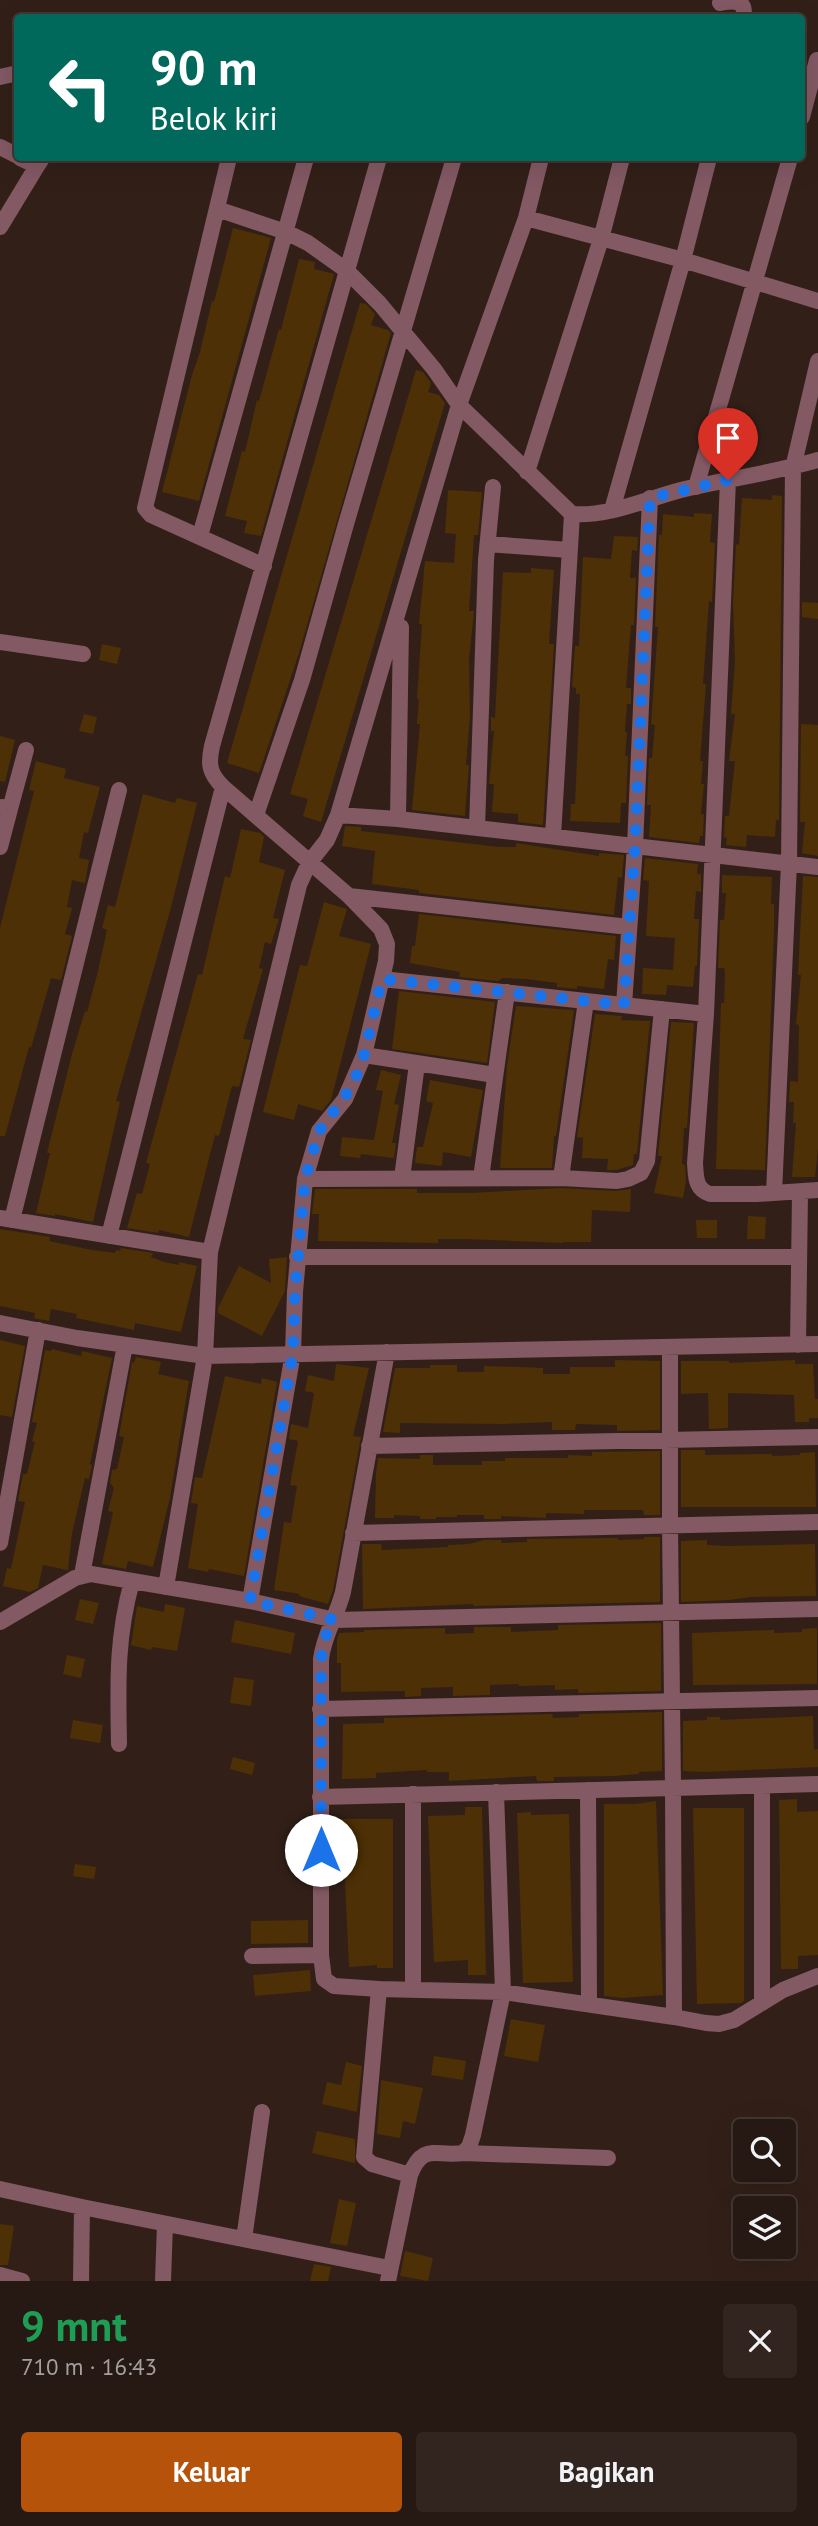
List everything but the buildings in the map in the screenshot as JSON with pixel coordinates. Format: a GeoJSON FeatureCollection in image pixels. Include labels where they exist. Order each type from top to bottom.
{"type":"FeatureCollection","features":[{"type":"Feature","properties":{"kind":"street"},"geometry":{"type":"LineString","coordinates":[[720,3],[737,0],[742,2],[744,14]]}},
{"type":"Feature","properties":{"kind":"street"},"geometry":{"type":"LineString","coordinates":[[805,106],[817,60]]}},
{"type":"Feature","properties":{"kind":"street"},"geometry":{"type":"LineString","coordinates":[[228,161],[177,382],[145,504],[146,512],[150,515],[264,566]]}},
{"type":"Feature","properties":{"kind":"street"},"geometry":{"type":"LineString","coordinates":[[200,536],[305,161]]}},
{"type":"Feature","properties":{"kind":"street"},"geometry":{"type":"LineString","coordinates":[[250,1601],[293,1353],[297,1257],[305,1179],[319,1131],[345,1098],[364,1055],[382,979],[387,944],[384,936],[349,896],[223,787],[211,773],[209,766],[212,746],[378,161]]}},
{"type":"Feature","properties":{"kind":"street"},"geometry":{"type":"LineString","coordinates":[[256,814],[302,680],[453,161]]}},
{"type":"Feature","properties":{"kind":"street"},"geometry":{"type":"LineString","coordinates":[[166,1587],[205,1356],[210,1252],[299,885],[309,863],[321,851],[338,815],[459,405],[526,218],[540,161]]}},
{"type":"Feature","properties":{"kind":"street"},"geometry":{"type":"LineString","coordinates":[[527,472],[601,239],[621,161]]}},
{"type":"Feature","properties":{"kind":"street"},"geometry":{"type":"LineString","coordinates":[[612,510],[708,161]]}},
{"type":"Feature","properties":{"kind":"street"},"geometry":{"type":"LineString","coordinates":[[696,486],[789,161]]}},
{"type":"Feature","properties":{"kind":"street"},"geometry":{"type":"LineString","coordinates":[[0,227],[40,162]]}},
{"type":"Feature","properties":{"kind":"street"},"geometry":{"type":"LineString","coordinates":[[217,209],[286,232],[308,243],[346,270],[380,304],[434,369],[459,405],[572,514],[585,515],[612,510],[696,486],[793,468],[818,460]]}},
{"type":"Feature","properties":{"kind":"street"},"geometry":{"type":"LineString","coordinates":[[526,218],[683,260],[818,301]]}},
{"type":"Feature","properties":{"kind":"street"},"geometry":{"type":"LineString","coordinates":[[774,1193],[789,863],[793,468],[818,361]]}},
{"type":"Feature","properties":{"kind":"street"},"geometry":{"type":"LineString","coordinates":[[728,480],[706,1014],[695,1163],[696,1182],[703,1191],[710,1194],[818,1190]]}},
{"type":"Feature","properties":{"kind":"street"},"geometry":{"type":"LineString","coordinates":[[477,828],[488,544],[493,487]]}},
{"type":"Feature","properties":{"kind":"street"},"geometry":{"type":"LineString","coordinates":[[624,1005],[635,846],[650,498]]}},
{"type":"Feature","properties":{"kind":"street"},"geometry":{"type":"LineString","coordinates":[[553,836],[572,514]]}},
{"type":"Feature","properties":{"kind":"street"},"geometry":{"type":"LineString","coordinates":[[488,544],[569,550]]}},
{"type":"Feature","properties":{"kind":"street"},"geometry":{"type":"LineString","coordinates":[[398,819],[401,607]]}},
{"type":"Feature","properties":{"kind":"street"},"geometry":{"type":"LineString","coordinates":[[0,642],[83,654]]}},
{"type":"Feature","properties":{"kind":"street"},"geometry":{"type":"LineString","coordinates":[[0,847],[5,808],[26,750]]}},
{"type":"Feature","properties":{"kind":"street"},"geometry":{"type":"LineString","coordinates":[[109,1236],[223,787]]}},
{"type":"Feature","properties":{"kind":"street"},"geometry":{"type":"LineString","coordinates":[[119,790],[6,1219],[210,1252]]}},
{"type":"Feature","properties":{"kind":"street"},"geometry":{"type":"LineString","coordinates":[[338,815],[398,819],[818,867]]}},
{"type":"Feature","properties":{"kind":"street"},"geometry":{"type":"LineString","coordinates":[[349,896],[629,927]]}},
{"type":"Feature","properties":{"kind":"street"},"geometry":{"type":"LineString","coordinates":[[382,979],[706,1014]]}},
{"type":"Feature","properties":{"kind":"street"},"geometry":{"type":"LineString","coordinates":[[481,1178],[507,992]]}},
{"type":"Feature","properties":{"kind":"street"},"geometry":{"type":"LineString","coordinates":[[561,1178],[586,1001]]}},
{"type":"Feature","properties":{"kind":"street"},"geometry":{"type":"LineString","coordinates":[[305,1179],[628,1179],[641,1173],[645,1168],[649,1150],[662,1009]]}},
{"type":"Feature","properties":{"kind":"street"},"geometry":{"type":"LineString","coordinates":[[364,1055],[495,1074]]}},
{"type":"Feature","properties":{"kind":"street"},"geometry":{"type":"LineString","coordinates":[[402,1178],[417,1064]]}},
{"type":"Feature","properties":{"kind":"street"},"geometry":{"type":"LineString","coordinates":[[798,1345],[800,1192]]}},
{"type":"Feature","properties":{"kind":"street"},"geometry":{"type":"LineString","coordinates":[[297,1257],[799,1257]]}},
{"type":"Feature","properties":{"kind":"street"},"geometry":{"type":"LineString","coordinates":[[0,1323],[205,1356],[818,1345]]}},
{"type":"Feature","properties":{"kind":"street"},"geometry":{"type":"LineString","coordinates":[[0,1542],[38,1331]]}},
{"type":"Feature","properties":{"kind":"street"},"geometry":{"type":"LineString","coordinates":[[82,1575],[125,1345]]}},
{"type":"Feature","properties":{"kind":"street"},"geometry":{"type":"LineString","coordinates":[[670,1347],[674,2017]]}},
{"type":"Feature","properties":{"kind":"street"},"geometry":{"type":"LineString","coordinates":[[387,1352],[335,1620],[327,1630],[322,1646],[320,1797],[321,1955],[324,1979],[328,1983],[379,1989],[503,1992],[719,2024],[734,2020],[783,1990],[818,1976]]}},
{"type":"Feature","properties":{"kind":"street"},"geometry":{"type":"LineString","coordinates":[[369,1446],[818,1437]]}},
{"type":"Feature","properties":{"kind":"street"},"geometry":{"type":"LineString","coordinates":[[353,1533],[818,1522]]}},
{"type":"Feature","properties":{"kind":"street"},"geometry":{"type":"LineString","coordinates":[[0,1622],[82,1575],[250,1601],[335,1620],[818,1609]]}},
{"type":"Feature","properties":{"kind":"street"},"geometry":{"type":"LineString","coordinates":[[119,1744],[118,1649],[121,1622],[132,1581]]}},
{"type":"Feature","properties":{"kind":"street"},"geometry":{"type":"LineString","coordinates":[[320,1709],[818,1698]]}},
{"type":"Feature","properties":{"kind":"street"},"geometry":{"type":"LineString","coordinates":[[320,1797],[818,1784]]}},
{"type":"Feature","properties":{"kind":"street"},"geometry":{"type":"LineString","coordinates":[[761,1786],[762,2003]]}},
{"type":"Feature","properties":{"kind":"street"},"geometry":{"type":"LineString","coordinates":[[588,1790],[589,2003]]}},
{"type":"Feature","properties":{"kind":"street"},"geometry":{"type":"LineString","coordinates":[[463,2153],[469,2147],[473,2135],[503,1992],[496,1792]]}},
{"type":"Feature","properties":{"kind":"street"},"geometry":{"type":"LineString","coordinates":[[413,1794],[414,1989]]}},
{"type":"Feature","properties":{"kind":"street"},"geometry":{"type":"LineString","coordinates":[[252,1956],[321,1955]]}},
{"type":"Feature","properties":{"kind":"street"},"geometry":{"type":"LineString","coordinates":[[379,1989],[376,2047],[364,2157],[372,2164],[410,2175]]}},
{"type":"Feature","properties":{"kind":"street"},"geometry":{"type":"LineString","coordinates":[[244,2239],[261,2112]]}},
{"type":"Feature","properties":{"kind":"street"},"geometry":{"type":"LineString","coordinates":[[0,2189],[244,2239],[388,2274],[410,2175],[423,2154],[431,2152],[608,2158]]}},
{"type":"Feature","properties":{"kind":"street"},"geometry":{"type":"LineString","coordinates":[[80,2281],[82,2207]]}},
{"type":"Feature","properties":{"kind":"street"},"geometry":{"type":"LineString","coordinates":[[163,2281],[165,2224]]}},
{"type":"Feature","properties":{"kind":"street"},"geometry":{"type":"LineString","coordinates":[[0,2276],[22,2281]]}},
{"type":"Feature","properties":{"kind":"route"},"geometry":{"type":"LineString","coordinates":[[321,1850],[321,1659],[327,1630],[335,1620],[250,1601],[293,1353],[300,1222],[312,1149],[319,1131],[353,1085],[364,1055],[382,979],[624,1005],[635,846],[650,498],[728,480]]}}]}
